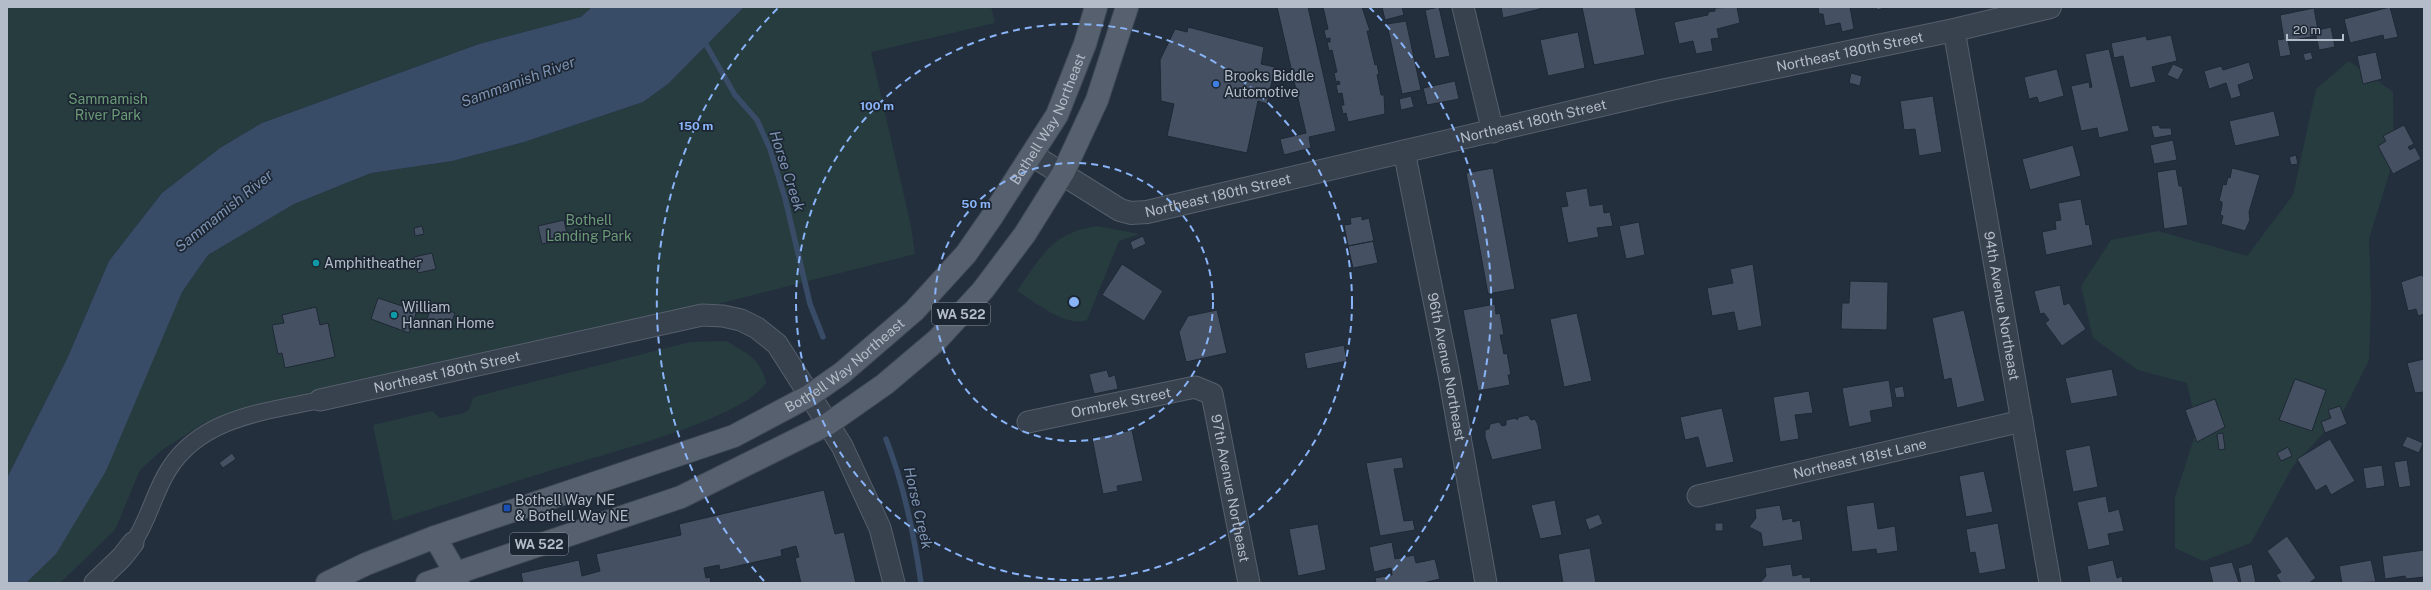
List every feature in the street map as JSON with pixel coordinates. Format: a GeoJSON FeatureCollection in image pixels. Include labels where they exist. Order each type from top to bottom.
{"type":"FeatureCollection","features":[{"type":"Feature","properties":{"kind":"main road","name":"Bothell Way Northeast"},"geometry":{"type":"LineString","coordinates":[[435,537],[734,436],[809,396],[842,373],[914,311],[966,254],[1057,115],[1085,44],[1096,7]]}},
{"type":"Feature","properties":{"kind":"main road","name":"WA 522"},"geometry":{"type":"LineString","coordinates":[[442,580],[681,497],[828,424],[885,384],[937,340],[983,290],[1025,234],[1063,173],[1097,100],[1127,7]]}},
{"type":"Feature","properties":{"kind":"main road","name":"WA 522"},"geometry":{"type":"LineString","coordinates":[[327,583],[366,564],[435,537]]}},
{"type":"Feature","properties":{"kind":"main road"},"geometry":{"type":"LineString","coordinates":[[435,537],[442,580]]}},
{"type":"Feature","properties":{"kind":"street"},"geometry":{"type":"LineString","coordinates":[[1462,7],[1493,132]]}},
{"type":"Feature","properties":{"kind":"street","name":"Northeast 180th Street"},"geometry":{"type":"LineString","coordinates":[[1032,155],[1120,210],[1131,213],[1147,212],[1404,151],[1493,132],[1661,91],[1954,30],[2050,7]]}},
{"type":"Feature","properties":{"kind":"street","name":"94th Avenue Northeast"},"geometry":{"type":"LineString","coordinates":[[1954,30],[2050,583]]}},
{"type":"Feature","properties":{"kind":"street","name":"96th Avenue Northeast"},"geometry":{"type":"LineString","coordinates":[[1404,151],[1449,375],[1486,583]]}},
{"type":"Feature","properties":{"kind":"street","name":"Northeast 180th Street"},"geometry":{"type":"LineString","coordinates":[[95,583],[122,557],[133,543],[142,529],[169,469],[183,451],[212,429],[238,418],[702,315],[723,316],[741,320],[757,328],[777,344],[842,446],[880,528],[894,583]]}},
{"type":"Feature","properties":{"kind":"street","name":"Ormbrek Street"},"geometry":{"type":"LineString","coordinates":[[1028,422],[1195,387],[1212,394]]}},
{"type":"Feature","properties":{"kind":"street","name":"97th Avenue Northeast"},"geometry":{"type":"LineString","coordinates":[[1212,394],[1249,583]]}},
{"type":"Feature","properties":{"kind":"street","name":"Northeast 181st Lane"},"geometry":{"type":"LineString","coordinates":[[1698,496],[2022,421]]}},
{"type":"Feature","properties":{"kind":"green space","name":"Sammamish River Park"},"geometry":{"type":"Polygon","coordinates":[[[7,7],[592,7],[581,17],[479,44],[262,123],[220,148],[162,193],[109,261],[67,359],[7,478],[7,7]]]}},
{"type":"Feature","properties":{"kind":"green space","name":"Bothell Landing Park"},"geometry":{"type":"Polygon","coordinates":[[[744,7],[991,7],[995,23],[871,52],[911,226],[915,254],[710,306],[204,423],[162,450],[140,470],[115,530],[60,583],[26,583],[56,554],[182,292],[208,255],[294,204],[371,173],[452,161],[524,142],[643,102],[668,84],[744,7]]]}},
{"type":"Feature","properties":{"kind":"green space"},"geometry":{"type":"Polygon","coordinates":[[[2349,61],[2393,92],[2394,158],[2369,239],[2371,301],[2369,360],[2343,412],[2293,466],[2251,543],[2203,561],[2175,548],[2175,497],[2197,429],[2187,383],[2138,370],[2093,338],[2081,286],[2111,240],[2158,231],[2247,256],[2293,195],[2316,89],[2349,61]]]}},
{"type":"Feature","properties":{"kind":"green space"},"geometry":{"type":"Polygon","coordinates":[[[1097,226],[1140,234],[1119,241],[1087,320],[1070,320],[1060,317],[1041,307],[1017,291],[1041,257],[1058,240],[1081,229],[1097,226]]]}},
{"type":"Feature","properties":{"kind":"green space"},"geometry":{"type":"Polygon","coordinates":[[[726,341],[752,357],[760,367],[766,383],[752,397],[729,410],[700,423],[634,446],[552,470],[393,521],[373,425],[432,411],[440,418],[461,414],[469,410],[473,398],[478,396],[690,342],[726,341]]]}},
{"type":"Feature","properties":{"kind":"water","name":"Sammamish River"},"geometry":{"type":"Polygon","coordinates":[[[592,7],[744,7],[668,84],[643,102],[524,142],[452,161],[371,173],[294,204],[208,255],[182,292],[106,471],[56,554],[26,583],[7,583],[7,478],[67,359],[109,261],[162,193],[220,148],[262,123],[479,44],[581,17],[592,7]]]}},
{"type":"Feature","properties":{"kind":"building"},"geometry":{"type":"Polygon","coordinates":[[[1277,7],[1308,7],[1336,131],[1309,137],[1311,148],[1284,155],[1280,139],[1306,133],[1277,7]]]}},
{"type":"Feature","properties":{"kind":"building"},"geometry":{"type":"Polygon","coordinates":[[[1323,7],[1362,7],[1370,31],[1367,31],[1375,65],[1377,64],[1379,74],[1377,75],[1381,95],[1384,95],[1385,114],[1348,122],[1346,113],[1343,114],[1341,105],[1344,105],[1342,93],[1338,94],[1336,85],[1340,84],[1339,81],[1336,82],[1334,73],[1337,72],[1332,50],[1329,51],[1327,42],[1330,42],[1330,38],[1326,39],[1324,30],[1328,29],[1323,7]]]}},
{"type":"Feature","properties":{"kind":"building"},"geometry":{"type":"Polygon","coordinates":[[[1382,7],[1402,7],[1404,15],[1385,20],[1382,7]]]}},
{"type":"Feature","properties":{"kind":"building"},"geometry":{"type":"Polygon","coordinates":[[[1439,7],[1450,56],[1435,59],[1425,10],[1439,7]]]}},
{"type":"Feature","properties":{"kind":"building"},"geometry":{"type":"Polygon","coordinates":[[[1501,7],[1540,7],[1540,9],[1503,18],[1501,7]]]}},
{"type":"Feature","properties":{"kind":"building"},"geometry":{"type":"Polygon","coordinates":[[[1582,7],[1635,7],[1645,55],[1594,65],[1582,7]]]}},
{"type":"Feature","properties":{"kind":"building"},"geometry":{"type":"Polygon","coordinates":[[[1737,7],[1740,23],[1717,29],[1719,38],[1711,39],[1713,51],[1696,54],[1693,41],[1679,44],[1674,22],[1708,15],[1708,12],[1715,11],[1715,8],[1737,7]]]}},
{"type":"Feature","properties":{"kind":"building"},"geometry":{"type":"Polygon","coordinates":[[[1818,7],[1850,7],[1854,29],[1842,32],[1840,23],[1825,26],[1823,14],[1819,14],[1818,7]]]}},
{"type":"Feature","properties":{"kind":"building"},"geometry":{"type":"Polygon","coordinates":[[[1876,7],[1889,7],[1877,10],[1876,7]]]}},
{"type":"Feature","properties":{"kind":"building"},"geometry":{"type":"Polygon","coordinates":[[[2390,7],[2398,37],[2384,40],[2383,35],[2350,43],[2344,19],[2390,7]]]}},
{"type":"Feature","properties":{"kind":"building"},"geometry":{"type":"Polygon","coordinates":[[[2314,8],[2318,30],[2331,27],[2335,47],[2319,50],[2316,36],[2288,41],[2291,55],[2280,57],[2277,40],[2284,39],[2280,15],[2314,8]]]}},
{"type":"Feature","properties":{"kind":"building"},"geometry":{"type":"Polygon","coordinates":[[[1406,21],[1421,90],[1402,94],[1387,24],[1406,21]]]}},
{"type":"Feature","properties":{"kind":"building","name":"Brooks Biddle Automotive"},"geometry":{"type":"Polygon","coordinates":[[[1188,27],[1264,47],[1261,64],[1275,67],[1267,104],[1258,101],[1247,153],[1167,136],[1174,104],[1161,101],[1160,60],[1175,29],[1187,32],[1188,27]]]}},
{"type":"Feature","properties":{"kind":"building"},"geometry":{"type":"Polygon","coordinates":[[[1578,32],[1585,68],[1548,76],[1540,40],[1578,32]]]}},
{"type":"Feature","properties":{"kind":"building"},"geometry":{"type":"Polygon","coordinates":[[[2171,35],[2177,61],[2152,67],[2156,82],[2130,88],[2123,56],[2114,58],[2111,43],[2146,36],[2147,40],[2171,35]]]}},
{"type":"Feature","properties":{"kind":"building"},"geometry":{"type":"Polygon","coordinates":[[[2109,49],[2129,131],[2099,138],[2097,128],[2081,131],[2071,86],[2089,82],[2090,88],[2092,87],[2085,54],[2109,49]]]}},
{"type":"Feature","properties":{"kind":"building"},"geometry":{"type":"Polygon","coordinates":[[[2311,52],[2313,59],[2305,61],[2303,54],[2311,52]]]}},
{"type":"Feature","properties":{"kind":"building"},"geometry":{"type":"Polygon","coordinates":[[[2376,52],[2382,79],[2363,84],[2357,56],[2376,52]]]}},
{"type":"Feature","properties":{"kind":"building"},"geometry":{"type":"Polygon","coordinates":[[[2249,62],[2254,79],[2238,85],[2241,96],[2231,99],[2226,83],[2209,89],[2204,71],[2221,66],[2223,70],[2249,62]]]}},
{"type":"Feature","properties":{"kind":"building"},"geometry":{"type":"Polygon","coordinates":[[[2173,64],[2184,69],[2178,80],[2167,75],[2173,64]]]}},
{"type":"Feature","properties":{"kind":"building"},"geometry":{"type":"Polygon","coordinates":[[[2057,69],[2064,96],[2039,103],[2037,97],[2029,99],[2024,77],[2057,69]]]}},
{"type":"Feature","properties":{"kind":"building"},"geometry":{"type":"Polygon","coordinates":[[[1851,73],[1862,76],[1860,86],[1849,83],[1851,73]]]}},
{"type":"Feature","properties":{"kind":"building"},"geometry":{"type":"Polygon","coordinates":[[[1455,81],[1459,99],[1427,105],[1423,88],[1455,81]]]}},
{"type":"Feature","properties":{"kind":"building"},"geometry":{"type":"Polygon","coordinates":[[[1411,96],[1414,107],[1401,110],[1399,99],[1411,96]]]}},
{"type":"Feature","properties":{"kind":"building"},"geometry":{"type":"Polygon","coordinates":[[[1933,96],[1942,152],[1919,156],[1915,129],[1904,130],[1900,101],[1933,96]]]}},
{"type":"Feature","properties":{"kind":"building"},"geometry":{"type":"Polygon","coordinates":[[[2274,111],[2280,136],[2235,146],[2229,121],[2274,111]]]}},
{"type":"Feature","properties":{"kind":"building"},"geometry":{"type":"Polygon","coordinates":[[[2159,125],[2160,128],[2171,128],[2172,135],[2154,138],[2151,126],[2159,125]]]}},
{"type":"Feature","properties":{"kind":"building"},"geometry":{"type":"Polygon","coordinates":[[[2404,125],[2414,144],[2408,147],[2410,150],[2415,147],[2421,159],[2393,174],[2378,146],[2386,141],[2383,136],[2404,125]]]}},
{"type":"Feature","properties":{"kind":"building"},"geometry":{"type":"Polygon","coordinates":[[[2173,140],[2177,160],[2154,164],[2150,145],[2173,140]]]}},
{"type":"Feature","properties":{"kind":"building"},"geometry":{"type":"Polygon","coordinates":[[[2073,145],[2081,176],[2030,190],[2022,159],[2073,145]]]}},
{"type":"Feature","properties":{"kind":"building"},"geometry":{"type":"Polygon","coordinates":[[[2296,155],[2298,164],[2291,165],[2289,157],[2296,155]]]}},
{"type":"Feature","properties":{"kind":"building"},"geometry":{"type":"Polygon","coordinates":[[[1493,168],[1515,289],[1488,294],[1466,173],[1493,168]]]}},
{"type":"Feature","properties":{"kind":"building"},"geometry":{"type":"Polygon","coordinates":[[[2232,168],[2260,175],[2249,212],[2250,220],[2245,231],[2221,224],[2223,216],[2220,215],[2222,202],[2219,201],[2223,184],[2226,185],[2228,177],[2230,178],[2232,168]]]}},
{"type":"Feature","properties":{"kind":"building"},"geometry":{"type":"Polygon","coordinates":[[[2176,169],[2179,186],[2182,186],[2188,225],[2164,229],[2157,172],[2176,169]]]}},
{"type":"Feature","properties":{"kind":"building"},"geometry":{"type":"Polygon","coordinates":[[[1587,188],[1590,206],[1603,204],[1604,213],[1610,212],[1613,226],[1597,228],[1599,237],[1568,243],[1561,207],[1568,206],[1565,192],[1587,188]]]}},
{"type":"Feature","properties":{"kind":"building"},"geometry":{"type":"Polygon","coordinates":[[[2081,199],[2086,225],[2089,224],[2093,245],[2046,255],[2042,232],[2056,229],[2055,221],[2061,220],[2058,203],[2081,199]]]}},
{"type":"Feature","properties":{"kind":"building"},"geometry":{"type":"Polygon","coordinates":[[[1362,216],[1362,220],[1369,218],[1374,241],[1348,246],[1344,225],[1351,224],[1350,218],[1362,216]]]}},
{"type":"Feature","properties":{"kind":"building"},"geometry":{"type":"Polygon","coordinates":[[[564,220],[568,238],[542,244],[538,226],[564,220]]]}},
{"type":"Feature","properties":{"kind":"building"},"geometry":{"type":"Polygon","coordinates":[[[1639,222],[1645,255],[1626,259],[1619,226],[1639,222]]]}},
{"type":"Feature","properties":{"kind":"building"},"geometry":{"type":"Polygon","coordinates":[[[422,226],[424,234],[415,236],[414,228],[422,226]]]}},
{"type":"Feature","properties":{"kind":"building"},"geometry":{"type":"Polygon","coordinates":[[[1143,236],[1146,244],[1133,250],[1130,242],[1143,236]]]}},
{"type":"Feature","properties":{"kind":"building"},"geometry":{"type":"Polygon","coordinates":[[[1373,241],[1378,263],[1353,268],[1348,246],[1373,241]]]}},
{"type":"Feature","properties":{"kind":"building"},"geometry":{"type":"Polygon","coordinates":[[[432,253],[436,269],[418,273],[414,257],[432,253]]]}},
{"type":"Feature","properties":{"kind":"building"},"geometry":{"type":"Polygon","coordinates":[[[1122,264],[1163,291],[1144,321],[1102,295],[1122,264]]]}},
{"type":"Feature","properties":{"kind":"building"},"geometry":{"type":"Polygon","coordinates":[[[1753,264],[1762,326],[1738,331],[1734,312],[1712,316],[1707,288],[1733,283],[1730,269],[1753,264]]]}},
{"type":"Feature","properties":{"kind":"building"},"geometry":{"type":"Polygon","coordinates":[[[2421,275],[2424,277],[2424,314],[2418,316],[2416,309],[2408,311],[2401,282],[2421,275]]]}},
{"type":"Feature","properties":{"kind":"building"},"geometry":{"type":"Polygon","coordinates":[[[1850,281],[1888,282],[1887,330],[1841,329],[1842,303],[1849,303],[1850,281]]]}},
{"type":"Feature","properties":{"kind":"building"},"geometry":{"type":"Polygon","coordinates":[[[2060,285],[2064,305],[2069,303],[2086,329],[2062,346],[2045,323],[2049,320],[2044,313],[2040,314],[2034,291],[2060,285]]]}},
{"type":"Feature","properties":{"kind":"building","name":"William Hannan Home"},"geometry":{"type":"Polygon","coordinates":[[[378,298],[417,311],[409,333],[371,319],[378,298]]]}},
{"type":"Feature","properties":{"kind":"building"},"geometry":{"type":"Polygon","coordinates":[[[1495,304],[1496,314],[1500,313],[1504,335],[1500,335],[1504,354],[1507,353],[1511,375],[1508,375],[1510,385],[1478,391],[1463,310],[1495,304]]]}},
{"type":"Feature","properties":{"kind":"building"},"geometry":{"type":"Polygon","coordinates":[[[432,305],[455,313],[449,330],[426,322],[432,305]]]}},
{"type":"Feature","properties":{"kind":"building"},"geometry":{"type":"Polygon","coordinates":[[[316,307],[320,325],[328,323],[335,357],[285,368],[282,353],[278,354],[272,325],[284,323],[282,315],[316,307]]]}},
{"type":"Feature","properties":{"kind":"building"},"geometry":{"type":"Polygon","coordinates":[[[1217,310],[1227,353],[1186,362],[1179,332],[1188,316],[1217,310]]]}},
{"type":"Feature","properties":{"kind":"building"},"geometry":{"type":"Polygon","coordinates":[[[1964,310],[1985,401],[1957,408],[1951,378],[1944,380],[1932,318],[1964,310]]]}},
{"type":"Feature","properties":{"kind":"building"},"geometry":{"type":"Polygon","coordinates":[[[1577,313],[1592,381],[1564,387],[1550,319],[1577,313]]]}},
{"type":"Feature","properties":{"kind":"building"},"geometry":{"type":"Polygon","coordinates":[[[1344,345],[1347,361],[1307,369],[1304,353],[1344,345]]]}},
{"type":"Feature","properties":{"kind":"building"},"geometry":{"type":"Polygon","coordinates":[[[2424,359],[2424,392],[2415,393],[2407,363],[2424,359]]]}},
{"type":"Feature","properties":{"kind":"building"},"geometry":{"type":"Polygon","coordinates":[[[2112,369],[2118,396],[2071,404],[2065,378],[2112,369]]]}},
{"type":"Feature","properties":{"kind":"building"},"geometry":{"type":"Polygon","coordinates":[[[1107,370],[1109,377],[1115,375],[1118,389],[1094,394],[1089,374],[1107,370]]]}},
{"type":"Feature","properties":{"kind":"building"},"geometry":{"type":"Polygon","coordinates":[[[2295,379],[2326,390],[2312,431],[2279,420],[2295,379]]]}},
{"type":"Feature","properties":{"kind":"building"},"geometry":{"type":"Polygon","coordinates":[[[1889,380],[1893,407],[1870,411],[1872,422],[1849,427],[1842,388],[1889,380]]]}},
{"type":"Feature","properties":{"kind":"building"},"geometry":{"type":"Polygon","coordinates":[[[1903,386],[1905,397],[1896,398],[1894,388],[1903,386]]]}},
{"type":"Feature","properties":{"kind":"building"},"geometry":{"type":"Polygon","coordinates":[[[1809,391],[1813,413],[1795,415],[1799,439],[1780,442],[1773,397],[1809,391]]]}},
{"type":"Feature","properties":{"kind":"building"},"geometry":{"type":"Polygon","coordinates":[[[2215,399],[2225,427],[2197,442],[2185,410],[2215,399]]]}},
{"type":"Feature","properties":{"kind":"building"},"geometry":{"type":"Polygon","coordinates":[[[2340,406],[2347,424],[2325,433],[2321,422],[2331,418],[2328,410],[2340,406]]]}},
{"type":"Feature","properties":{"kind":"building"},"geometry":{"type":"Polygon","coordinates":[[[1722,408],[1734,462],[1706,468],[1698,437],[1685,440],[1680,417],[1722,408]]]}},
{"type":"Feature","properties":{"kind":"building"},"geometry":{"type":"Polygon","coordinates":[[[1528,415],[1531,420],[1535,419],[1538,425],[1542,449],[1492,460],[1485,437],[1485,430],[1489,429],[1490,424],[1499,422],[1502,426],[1506,425],[1506,420],[1516,418],[1517,420],[1519,417],[1528,415]]]}},
{"type":"Feature","properties":{"kind":"building"},"geometry":{"type":"Polygon","coordinates":[[[1132,430],[1143,481],[1117,486],[1118,491],[1103,494],[1092,438],[1132,430]]]}},
{"type":"Feature","properties":{"kind":"building"},"geometry":{"type":"Polygon","coordinates":[[[2223,433],[2225,449],[2219,450],[2217,434],[2223,433]]]}},
{"type":"Feature","properties":{"kind":"building"},"geometry":{"type":"Polygon","coordinates":[[[2407,436],[2423,443],[2419,453],[2402,446],[2407,436]]]}},
{"type":"Feature","properties":{"kind":"building"},"geometry":{"type":"Polygon","coordinates":[[[2330,439],[2355,481],[2331,495],[2326,485],[2316,491],[2297,459],[2330,439]]]}},
{"type":"Feature","properties":{"kind":"building"},"geometry":{"type":"Polygon","coordinates":[[[2090,445],[2098,487],[2073,492],[2065,450],[2090,445]]]}},
{"type":"Feature","properties":{"kind":"building"},"geometry":{"type":"Polygon","coordinates":[[[2288,447],[2292,456],[2281,461],[2277,453],[2288,447]]]}},
{"type":"Feature","properties":{"kind":"building"},"geometry":{"type":"Polygon","coordinates":[[[232,453],[236,459],[223,468],[219,463],[232,453]]]}},
{"type":"Feature","properties":{"kind":"building"},"geometry":{"type":"Polygon","coordinates":[[[1402,457],[1404,468],[1394,469],[1404,521],[1413,520],[1415,530],[1380,536],[1366,463],[1402,457]]]}},
{"type":"Feature","properties":{"kind":"building"},"geometry":{"type":"Polygon","coordinates":[[[2407,460],[2411,486],[2399,488],[2394,462],[2407,460]]]}},
{"type":"Feature","properties":{"kind":"building"},"geometry":{"type":"Polygon","coordinates":[[[2382,465],[2385,486],[2366,489],[2363,468],[2382,465]]]}},
{"type":"Feature","properties":{"kind":"building"},"geometry":{"type":"Polygon","coordinates":[[[1984,471],[1993,512],[1966,517],[1959,476],[1984,471]]]}},
{"type":"Feature","properties":{"kind":"building"},"geometry":{"type":"Polygon","coordinates":[[[824,490],[835,534],[844,532],[856,583],[801,583],[795,558],[799,557],[796,546],[781,550],[782,556],[720,570],[719,565],[704,568],[706,578],[710,577],[711,583],[523,583],[521,573],[579,560],[582,576],[600,571],[596,554],[681,535],[679,524],[824,490]]]}},
{"type":"Feature","properties":{"kind":"building"},"geometry":{"type":"Polygon","coordinates":[[[2106,496],[2109,512],[2119,509],[2124,531],[2108,534],[2110,545],[2088,550],[2077,502],[2106,496]]]}},
{"type":"Feature","properties":{"kind":"building"},"geometry":{"type":"Polygon","coordinates":[[[1555,500],[1562,535],[1540,539],[1531,505],[1555,500]]]}},
{"type":"Feature","properties":{"kind":"building"},"geometry":{"type":"Polygon","coordinates":[[[1874,502],[1878,529],[1895,526],[1898,551],[1877,554],[1876,549],[1852,552],[1846,506],[1874,502]]]}},
{"type":"Feature","properties":{"kind":"building"},"geometry":{"type":"Polygon","coordinates":[[[1780,505],[1783,520],[1792,518],[1793,522],[1800,520],[1803,540],[1763,547],[1761,533],[1749,527],[1756,518],[1755,509],[1780,505]]]}},
{"type":"Feature","properties":{"kind":"building"},"geometry":{"type":"Polygon","coordinates":[[[1599,514],[1603,524],[1589,530],[1585,519],[1599,514]]]}},
{"type":"Feature","properties":{"kind":"building"},"geometry":{"type":"Polygon","coordinates":[[[1715,523],[1723,523],[1723,531],[1715,531],[1715,523]]]}},
{"type":"Feature","properties":{"kind":"building"},"geometry":{"type":"Polygon","coordinates":[[[1998,523],[2006,569],[1979,574],[1975,552],[1970,553],[1966,529],[1998,523]]]}},
{"type":"Feature","properties":{"kind":"building"},"geometry":{"type":"Polygon","coordinates":[[[1318,524],[1326,570],[1298,576],[1289,529],[1318,524]]]}},
{"type":"Feature","properties":{"kind":"building"},"geometry":{"type":"Polygon","coordinates":[[[2287,536],[2316,578],[2309,583],[2281,583],[2276,575],[2281,572],[2267,551],[2287,536]]]}},
{"type":"Feature","properties":{"kind":"building"},"geometry":{"type":"Polygon","coordinates":[[[1392,542],[1395,559],[1414,555],[1416,563],[1435,559],[1440,579],[1423,583],[1376,583],[1375,578],[1392,575],[1391,568],[1374,572],[1369,547],[1392,542]]]}},
{"type":"Feature","properties":{"kind":"building"},"geometry":{"type":"Polygon","coordinates":[[[1590,548],[1596,583],[1563,583],[1558,554],[1590,548]]]}},
{"type":"Feature","properties":{"kind":"building"},"geometry":{"type":"Polygon","coordinates":[[[2424,550],[2424,577],[2406,579],[2405,576],[2385,579],[2382,556],[2424,550]]]}},
{"type":"Feature","properties":{"kind":"building"},"geometry":{"type":"Polygon","coordinates":[[[2113,560],[2117,578],[2122,576],[2123,583],[2090,583],[2087,566],[2113,560]]]}},
{"type":"Feature","properties":{"kind":"building"},"geometry":{"type":"Polygon","coordinates":[[[2371,560],[2376,582],[2342,583],[2339,566],[2371,560]]]}},
{"type":"Feature","properties":{"kind":"building"},"geometry":{"type":"Polygon","coordinates":[[[2232,562],[2239,583],[2213,583],[2209,567],[2232,562]]]}},
{"type":"Feature","properties":{"kind":"building"},"geometry":{"type":"Polygon","coordinates":[[[1791,564],[1793,576],[1802,574],[1803,578],[1810,577],[1811,583],[1760,583],[1766,576],[1765,568],[1791,564]]]}},
{"type":"Feature","properties":{"kind":"building"},"geometry":{"type":"Polygon","coordinates":[[[2252,564],[2256,583],[2241,583],[2238,568],[2252,564]]]}},
{"type":"Feature","properties":{"kind":"waterway","name":"Horse Creek"},"geometry":{"type":"LineString","coordinates":[[704,41],[735,95],[757,120],[770,149],[785,198],[810,304],[823,337]]}},
{"type":"Feature","properties":{"kind":"waterway","name":"Horse Creek"},"geometry":{"type":"LineString","coordinates":[[886,439],[908,510],[921,583]]}},
{"type":"Feature","properties":{"kind":"place","name":"Brooks Biddle Automotive"},"geometry":{"type":"Point","coordinates":[1216,84]}},
{"type":"Feature","properties":{"kind":"place","name":"Amphitheather"},"geometry":{"type":"Point","coordinates":[316,263]}},
{"type":"Feature","properties":{"kind":"place","name":"William Hannan Home"},"geometry":{"type":"Point","coordinates":[394,315]}},
{"type":"Feature","properties":{"kind":"place","name":"Bothell Way NE & Bothell Way NE"},"geometry":{"type":"Point","coordinates":[507,508]}}]}
